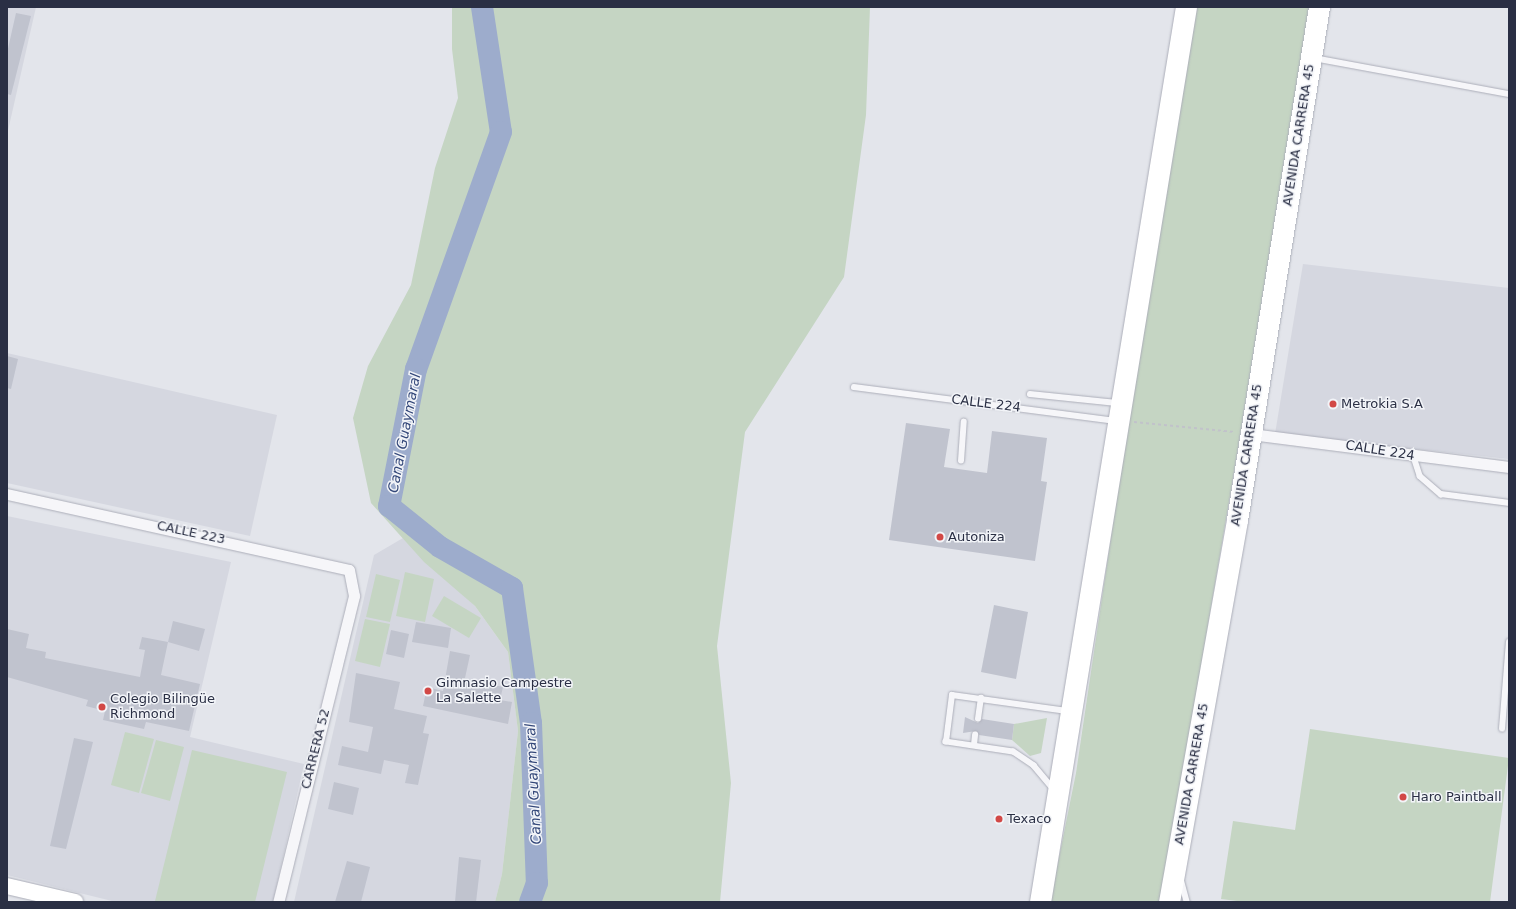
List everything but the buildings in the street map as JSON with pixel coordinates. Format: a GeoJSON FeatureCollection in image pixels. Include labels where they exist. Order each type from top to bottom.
{"type":"FeatureCollection","features":[{"type":"Feature","properties":{"kind":"highway"},"geometry":{"type":"LineString","coordinates":[[1040,902],[1186,7]]}},
{"type":"Feature","properties":{"kind":"highway","name":"AVENIDA CARRERA 45"},"geometry":{"type":"LineString","coordinates":[[1169,902],[1250,434],[1320,7]]}},
{"type":"Feature","properties":{"kind":"street","name":"CALLE 224"},"geometry":{"type":"LineString","coordinates":[[1250,434],[1509,467]]}},
{"type":"Feature","properties":{"kind":"street","name":"CALLE 223"},"geometry":{"type":"LineString","coordinates":[[7,494],[340,566],[349,570],[354,596]]}},
{"type":"Feature","properties":{"kind":"street","name":"CARRERA 52"},"geometry":{"type":"LineString","coordinates":[[278,902],[354,596]]}},
{"type":"Feature","properties":{"kind":"street"},"geometry":{"type":"LineString","coordinates":[[7,886],[75,902]]}},
{"type":"Feature","properties":{"kind":"lane"},"geometry":{"type":"LineString","coordinates":[[1311,58],[1509,94]]}},
{"type":"Feature","properties":{"kind":"lane","name":"CALLE 224"},"geometry":{"type":"LineString","coordinates":[[854,387],[1120,412]]}},
{"type":"Feature","properties":{"kind":"lane"},"geometry":{"type":"LineString","coordinates":[[1030,394],[1120,412]]}},
{"type":"Feature","properties":{"kind":"lane"},"geometry":{"type":"LineString","coordinates":[[961,461],[964,422]]}},
{"type":"Feature","properties":{"kind":"lane"},"geometry":{"type":"LineString","coordinates":[[1414,456],[1420,476],[1441,494],[1509,502]]}},
{"type":"Feature","properties":{"kind":"lane"},"geometry":{"type":"LineString","coordinates":[[1502,729],[1509,642]]}},
{"type":"Feature","properties":{"kind":"lane"},"geometry":{"type":"LineString","coordinates":[[1058,795],[1020,756],[974,745],[946,742],[952,695],[1072,712]]}},
{"type":"Feature","properties":{"kind":"lane"},"geometry":{"type":"LineString","coordinates":[[978,719],[981,698]]}},
{"type":"Feature","properties":{"kind":"lane"},"geometry":{"type":"LineString","coordinates":[[974,745],[975,735]]}},
{"type":"Feature","properties":{"kind":"lane"},"geometry":{"type":"LineString","coordinates":[[1177,859],[1187,902]]}},
{"type":"Feature","properties":{"kind":"path"},"geometry":{"type":"LineString","coordinates":[[1120,412],[1250,434]]}},
{"type":"Feature","properties":{"kind":"shaded area"},"geometry":{"type":"Polygon","coordinates":[[[7,7],[36,7],[7,135],[7,7]]]}},
{"type":"Feature","properties":{"kind":"shaded area"},"geometry":{"type":"Polygon","coordinates":[[[1303,264],[1509,288],[1509,459],[1275,434],[1303,264]]]}},
{"type":"Feature","properties":{"kind":"shaded area"},"geometry":{"type":"Polygon","coordinates":[[[7,353],[277,415],[250,536],[7,483],[7,353]]]}},
{"type":"Feature","properties":{"kind":"shaded area","name":"Colegio Bilingüe Richmond"},"geometry":{"type":"Polygon","coordinates":[[[7,516],[231,562],[190,737],[304,764],[273,902],[116,902],[7,875],[7,516]]]}},
{"type":"Feature","properties":{"kind":"shaded area","name":"Gimnasio Campestre La Salette"},"geometry":{"type":"Polygon","coordinates":[[[403,538],[475,606],[508,652],[518,731],[502,874],[495,902],[294,902],[374,555],[403,538]]]}},
{"type":"Feature","properties":{"kind":"green space"},"geometry":{"type":"Polygon","coordinates":[[[452,7],[870,7],[866,115],[844,277],[745,432],[717,646],[731,783],[720,902],[495,902],[502,874],[518,731],[508,652],[475,606],[424,562],[371,503],[353,418],[368,366],[411,285],[435,168],[458,98],[452,49],[452,7]]]}},
{"type":"Feature","properties":{"kind":"green space"},"geometry":{"type":"Polygon","coordinates":[[[1197,7],[1309,7],[1238,449],[1161,902],[1050,902],[1076,773],[1123,456],[1197,7]]]}},
{"type":"Feature","properties":{"kind":"green space"},"geometry":{"type":"Polygon","coordinates":[[[405,572],[434,579],[425,622],[396,616],[405,572]]]}},
{"type":"Feature","properties":{"kind":"green space"},"geometry":{"type":"Polygon","coordinates":[[[376,574],[400,580],[390,622],[366,617],[376,574]]]}},
{"type":"Feature","properties":{"kind":"green space"},"geometry":{"type":"Polygon","coordinates":[[[444,596],[481,618],[469,638],[432,616],[444,596]]]}},
{"type":"Feature","properties":{"kind":"green space"},"geometry":{"type":"Polygon","coordinates":[[[365,619],[390,624],[380,667],[355,661],[365,619]]]}},
{"type":"Feature","properties":{"kind":"green space"},"geometry":{"type":"Polygon","coordinates":[[[1047,718],[1041,753],[1030,756],[1012,740],[1014,724],[1047,718]]]}},
{"type":"Feature","properties":{"kind":"green space","name":"Haro Paintball"},"geometry":{"type":"Polygon","coordinates":[[[1310,729],[1509,758],[1490,902],[1245,902],[1221,899],[1233,821],[1295,830],[1310,729]]]}},
{"type":"Feature","properties":{"kind":"green space"},"geometry":{"type":"Polygon","coordinates":[[[125,732],[154,739],[139,793],[111,785],[125,732]]]}},
{"type":"Feature","properties":{"kind":"green space"},"geometry":{"type":"Polygon","coordinates":[[[156,740],[184,747],[170,801],[141,793],[156,740]]]}},
{"type":"Feature","properties":{"kind":"green space"},"geometry":{"type":"Polygon","coordinates":[[[192,750],[287,772],[255,902],[155,901],[192,750]]]}},
{"type":"Feature","properties":{"kind":"waterway","name":"Canal Guaymaral"},"geometry":{"type":"LineString","coordinates":[[482,7],[501,132],[416,369],[389,506],[440,547],[512,588],[531,723],[537,883],[530,902]]}},
{"type":"Feature","properties":{"kind":"place","name":"Metrokia S.A"},"geometry":{"type":"Point","coordinates":[1333,404]}},
{"type":"Feature","properties":{"kind":"place","name":"Autoniza"},"geometry":{"type":"Point","coordinates":[940,537]}},
{"type":"Feature","properties":{"kind":"place","name":"Gimnasio Campestre La Salette"},"geometry":{"type":"Point","coordinates":[428,691]}},
{"type":"Feature","properties":{"kind":"place","name":"Colegio Bilingüe Richmond"},"geometry":{"type":"Point","coordinates":[102,707]}},
{"type":"Feature","properties":{"kind":"place","name":"Haro Paintball"},"geometry":{"type":"Point","coordinates":[1403,797]}},
{"type":"Feature","properties":{"kind":"place","name":"Texaco"},"geometry":{"type":"Point","coordinates":[999,819]}}]}
